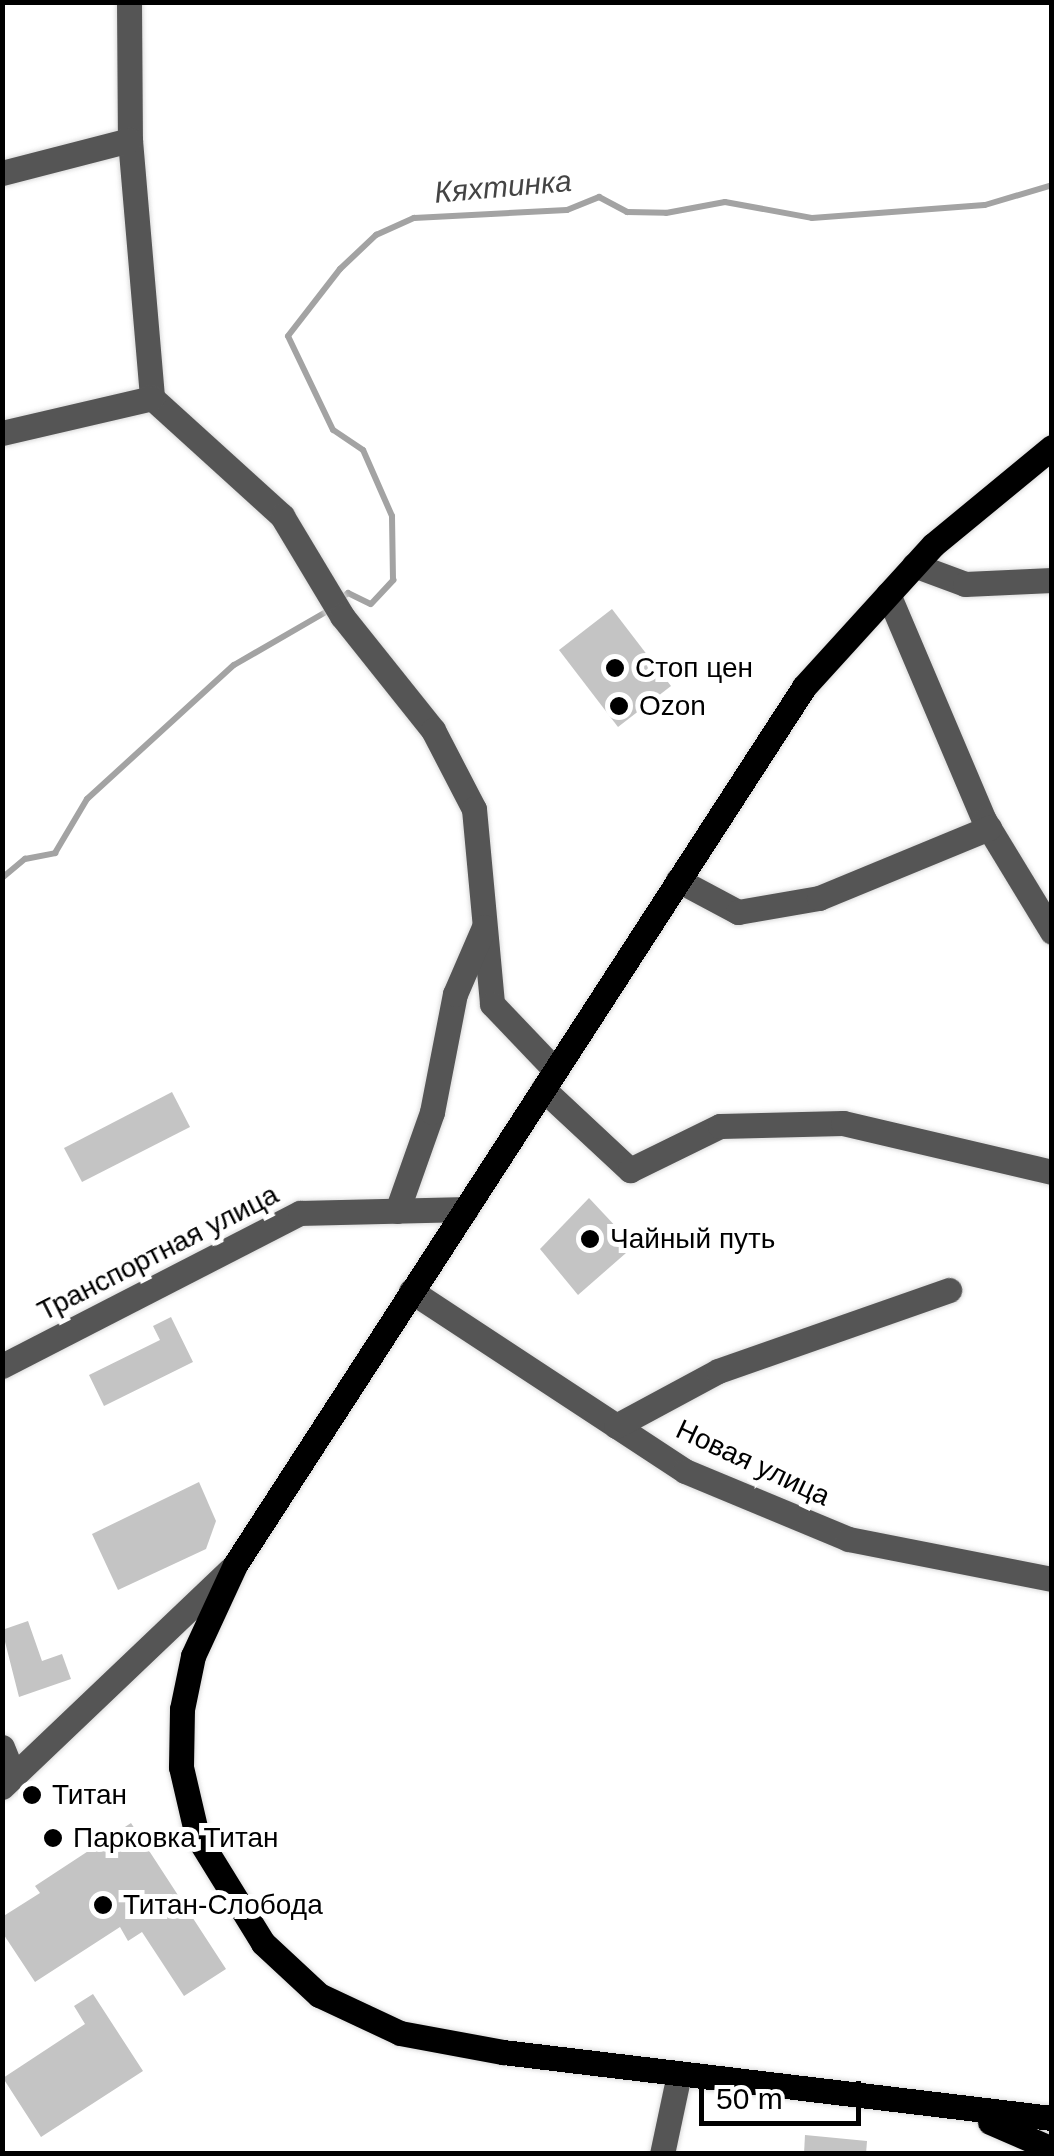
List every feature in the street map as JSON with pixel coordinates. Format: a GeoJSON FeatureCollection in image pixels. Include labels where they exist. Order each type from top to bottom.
{"type":"FeatureCollection","features":[{"type":"Feature","properties":{"kind":"main road"},"geometry":{"type":"LineString","coordinates":[[1052,447],[914,566],[804,686],[235,1565],[193,1656],[182,1709],[180,1767],[197,1836],[263,1943],[319,1995],[400,2033],[680,2074],[1052,2118]]}},
{"type":"Feature","properties":{"kind":"main road"},"geometry":{"type":"LineString","coordinates":[[907,2102],[1010,2128],[1052,2149]]}},
{"type":"Feature","properties":{"kind":"street"},"geometry":{"type":"LineString","coordinates":[[130,2],[130,140],[152,398],[282,516],[342,616],[433,730],[474,808],[488,918],[492,1004],[549,1080],[630,1170],[720,1126],[842,1123],[1052,1172]]}},
{"type":"Feature","properties":{"kind":"street"},"geometry":{"type":"LineString","coordinates":[[2,173],[130,140]]}},
{"type":"Feature","properties":{"kind":"street"},"geometry":{"type":"LineString","coordinates":[[9,425],[152,398]]}},
{"type":"Feature","properties":{"kind":"street"},"geometry":{"type":"LineString","coordinates":[[914,566],[965,584],[1052,580]]}},
{"type":"Feature","properties":{"kind":"street"},"geometry":{"type":"LineString","coordinates":[[888,594],[989,828],[1052,932]]}},
{"type":"Feature","properties":{"kind":"street"},"geometry":{"type":"LineString","coordinates":[[678,880],[738,912],[880,876],[989,828]]}},
{"type":"Feature","properties":{"kind":"street"},"geometry":{"type":"LineString","coordinates":[[397,1211],[432,1112],[455,994],[488,918]]}},
{"type":"Feature","properties":{"kind":"street","name":"Транспортная улица"},"geometry":{"type":"LineString","coordinates":[[2,1366],[300,1214],[466,1210]]}},
{"type":"Feature","properties":{"kind":"street"},"geometry":{"type":"LineString","coordinates":[[616,1426],[718,1371],[949,1290]]}},
{"type":"Feature","properties":{"kind":"street","name":"Новая улица"},"geometry":{"type":"LineString","coordinates":[[411,1291],[685,1471],[848,1539],[1052,1579]]}},
{"type":"Feature","properties":{"kind":"street"},"geometry":{"type":"LineString","coordinates":[[8,1782],[235,1565]]}},
{"type":"Feature","properties":{"kind":"street"},"geometry":{"type":"LineString","coordinates":[[2,1747],[8,1782]]}},
{"type":"Feature","properties":{"kind":"street"},"geometry":{"type":"LineString","coordinates":[[662,2154],[680,2074]]}},
{"type":"Feature","properties":{"kind":"building","name":"Стоп цен"},"geometry":{"type":"Polygon","coordinates":[[[612,609],[671,686],[618,727],[559,650],[612,609]]]}},
{"type":"Feature","properties":{"kind":"building"},"geometry":{"type":"Polygon","coordinates":[[[172,1092],[190,1127],[82,1182],[64,1148],[172,1092]]]}},
{"type":"Feature","properties":{"kind":"building","name":"Чайный путь"},"geometry":{"type":"Polygon","coordinates":[[[589,1198],[634,1246],[578,1295],[540,1249],[589,1198]]]}},
{"type":"Feature","properties":{"kind":"building"},"geometry":{"type":"Polygon","coordinates":[[[171,1317],[193,1362],[104,1406],[89,1375],[160,1340],[153,1326],[171,1317]]]}},
{"type":"Feature","properties":{"kind":"building"},"geometry":{"type":"Polygon","coordinates":[[[199,1482],[216,1521],[206,1549],[118,1590],[92,1534],[199,1482]]]}},
{"type":"Feature","properties":{"kind":"building"},"geometry":{"type":"Polygon","coordinates":[[[28,1621],[42,1661],[62,1654],[71,1679],[19,1697],[2,1630],[28,1621]]]}},
{"type":"Feature","properties":{"kind":"building","name":"Титан-Слобода"},"geometry":{"type":"Polygon","coordinates":[[[131,1823],[226,1969],[184,1996],[142,1932],[128,1941],[120,1927],[35,1982],[2,1932],[2,1917],[40,1893],[35,1886],[131,1823]]]}},
{"type":"Feature","properties":{"kind":"building"},"geometry":{"type":"Polygon","coordinates":[[[93,1994],[143,2071],[41,2137],[3,2078],[85,2024],[74,2006],[93,1994]]]}},
{"type":"Feature","properties":{"kind":"building"},"geometry":{"type":"Polygon","coordinates":[[[805,2135],[867,2141],[866,2154],[804,2154],[805,2135]]]}},
{"type":"Feature","properties":{"kind":"waterway","name":"Кяхтинка"},"geometry":{"type":"LineString","coordinates":[[338,601],[348,593],[371,604],[393,580],[392,516],[363,450],[333,430],[288,336],[340,269],[376,235],[414,218],[567,210],[599,197],[627,212],[666,213],[725,202],[812,218],[985,205],[1052,185]]}},
{"type":"Feature","properties":{"kind":"waterway","name":"Кяхтинка"},"geometry":{"type":"LineString","coordinates":[[2,878],[25,859],[55,853],[87,799],[234,665],[324,613]]}},
{"type":"Feature","properties":{"kind":"place","name":"Стоп цен"},"geometry":{"type":"Point","coordinates":[615,668]}},
{"type":"Feature","properties":{"kind":"place","name":"Ozon"},"geometry":{"type":"Point","coordinates":[619,706]}},
{"type":"Feature","properties":{"kind":"place","name":"Чайный путь"},"geometry":{"type":"Point","coordinates":[590,1239]}},
{"type":"Feature","properties":{"kind":"place","name":"Титан"},"geometry":{"type":"Point","coordinates":[32,1795]}},
{"type":"Feature","properties":{"kind":"place","name":"Парковка Титан"},"geometry":{"type":"Point","coordinates":[53,1838]}},
{"type":"Feature","properties":{"kind":"place","name":"Титан-Слобода"},"geometry":{"type":"Point","coordinates":[103,1905]}}]}
